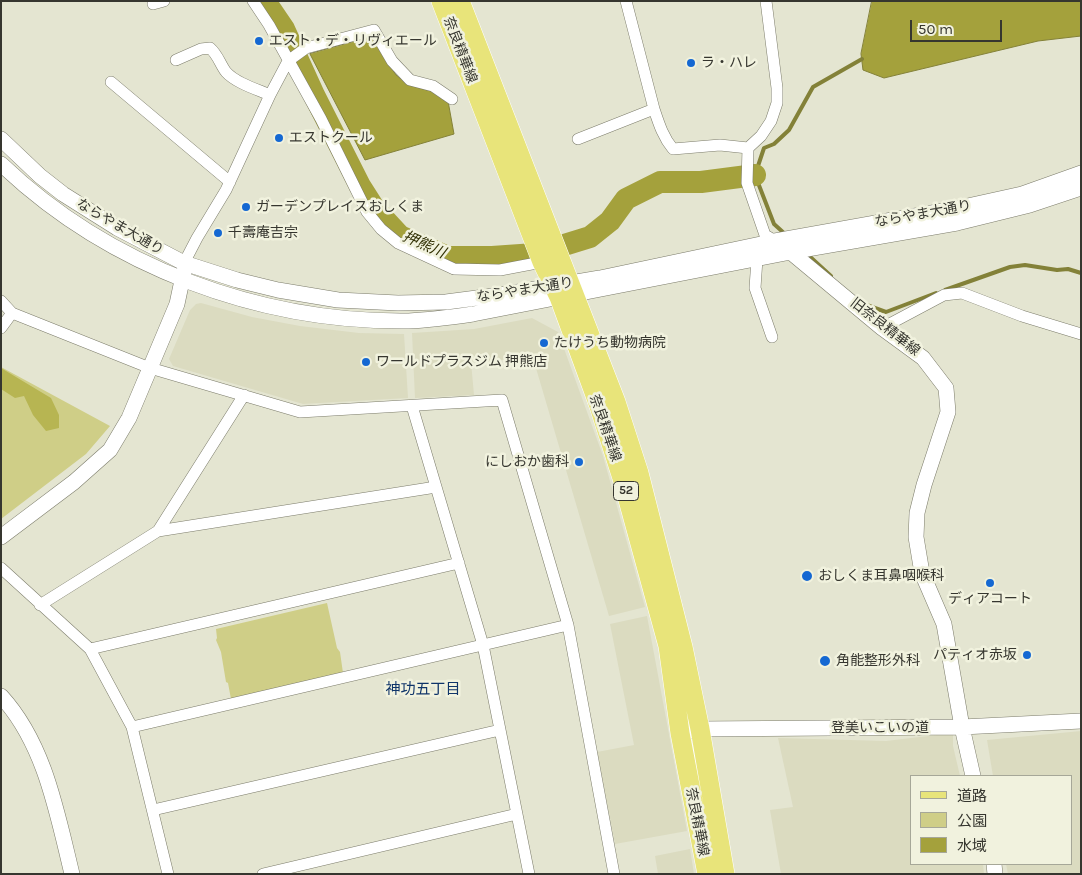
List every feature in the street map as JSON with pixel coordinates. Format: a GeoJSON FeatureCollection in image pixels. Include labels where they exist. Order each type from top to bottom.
{"type":"FeatureCollection","features":[{"type":"Feature","properties":{"kind":"main road","name":"奈良精華線"},"geometry":{"type":"LineString","coordinates":[[441,1],[533,237],[564,290],[616,402],[639,473],[683,647],[700,729],[725,874]]}},
{"type":"Feature","properties":{"kind":"main road","name":"奈良精華線"},"geometry":{"type":"LineString","coordinates":[[460,1],[552,236],[547,258]]}},
{"type":"Feature","properties":{"kind":"main road","name":"奈良精華線"},"geometry":{"type":"LineString","coordinates":[[564,290],[598,406],[622,478],[668,646],[680,733],[707,874]]}},
{"type":"Feature","properties":{"kind":"street"},"geometry":{"type":"LineString","coordinates":[[253,1],[269,25],[321,119],[366,212],[381,229],[406,247],[454,269],[500,270],[547,258]]}},
{"type":"Feature","properties":{"kind":"street"},"geometry":{"type":"LineString","coordinates":[[626,1],[659,126],[673,149],[720,145],[748,148],[761,136],[771,122],[776,104],[777,88],[766,1]]}},
{"type":"Feature","properties":{"kind":"street"},"geometry":{"type":"LineString","coordinates":[[1,537],[74,482],[110,450],[128,418],[177,304],[183,280],[184,263],[230,182],[270,95],[288,61],[306,48],[374,30],[392,61],[410,80],[433,86],[452,98]]}},
{"type":"Feature","properties":{"kind":"street"},"geometry":{"type":"LineString","coordinates":[[176,60],[210,48],[216,53],[226,72],[234,78],[270,95]]}},
{"type":"Feature","properties":{"kind":"street"},"geometry":{"type":"LineString","coordinates":[[111,82],[230,182]]}},
{"type":"Feature","properties":{"kind":"street"},"geometry":{"type":"LineString","coordinates":[[578,139],[654,109]]}},
{"type":"Feature","properties":{"kind":"street","name":"ならやま大通り"},"geometry":{"type":"LineString","coordinates":[[1,140],[33,170],[63,194],[117,228],[184,263],[237,280],[278,290],[338,300],[398,303],[446,302],[564,290],[757,259],[957,223],[1030,205],[1081,188]]}},
{"type":"Feature","properties":{"kind":"street","name":"旧奈良精華線"},"geometry":{"type":"LineString","coordinates":[[748,148],[748,183],[765,235],[792,252],[882,328],[923,358],[946,388],[948,412],[924,485],[917,513],[916,537],[922,573],[944,624],[962,727],[973,775]]}},
{"type":"Feature","properties":{"kind":"street","name":"ならやま大通り"},"geometry":{"type":"LineString","coordinates":[[1,164],[66,218],[134,258],[183,280],[217,292],[279,307],[328,315],[381,320],[418,320],[473,314],[564,290],[776,241],[954,209],[1012,196],[1081,173]]}},
{"type":"Feature","properties":{"kind":"street"},"geometry":{"type":"LineString","coordinates":[[757,259],[755,288],[772,337]]}},
{"type":"Feature","properties":{"kind":"street"},"geometry":{"type":"LineString","coordinates":[[882,328],[944,295],[962,293],[1022,316],[1081,334]]}},
{"type":"Feature","properties":{"kind":"street"},"geometry":{"type":"LineString","coordinates":[[1,301],[12,313],[150,368],[300,412],[502,400],[568,625],[614,874]]}},
{"type":"Feature","properties":{"kind":"street"},"geometry":{"type":"LineString","coordinates":[[1,328],[12,313]]}},
{"type":"Feature","properties":{"kind":"street"},"geometry":{"type":"LineString","coordinates":[[158,531],[244,395]]}},
{"type":"Feature","properties":{"kind":"street"},"geometry":{"type":"LineString","coordinates":[[412,406],[483,645],[529,874]]}},
{"type":"Feature","properties":{"kind":"street"},"geometry":{"type":"LineString","coordinates":[[40,605],[158,531],[436,487]]}},
{"type":"Feature","properties":{"kind":"street"},"geometry":{"type":"LineString","coordinates":[[90,649],[458,563]]}},
{"type":"Feature","properties":{"kind":"street"},"geometry":{"type":"LineString","coordinates":[[1,568],[90,649],[132,727],[168,874]]}},
{"type":"Feature","properties":{"kind":"street"},"geometry":{"type":"LineString","coordinates":[[132,727],[568,625]]}},
{"type":"Feature","properties":{"kind":"street"},"geometry":{"type":"LineString","coordinates":[[1,696],[8,703],[27,733],[41,762],[53,798],[72,874]]}},
{"type":"Feature","properties":{"kind":"street","name":"登美いこいの道"},"geometry":{"type":"LineString","coordinates":[[680,733],[700,729],[962,727],[1081,721]]}},
{"type":"Feature","properties":{"kind":"street"},"geometry":{"type":"LineString","coordinates":[[153,810],[500,730]]}},
{"type":"Feature","properties":{"kind":"street"},"geometry":{"type":"LineString","coordinates":[[263,874],[517,814]]}},
{"type":"Feature","properties":{"kind":"shaded area"},"geometry":{"type":"Polygon","coordinates":[[[201,303],[252,317],[300,326],[359,333],[404,334],[408,398],[303,404],[173,366],[169,359],[190,310],[196,304],[201,303]]]}},
{"type":"Feature","properties":{"kind":"shaded area"},"geometry":{"type":"Polygon","coordinates":[[[532,318],[558,332],[603,456],[645,607],[609,616],[533,358],[471,362],[474,395],[415,398],[412,333],[474,329],[532,318]]]}},
{"type":"Feature","properties":{"kind":"shaded area"},"geometry":{"type":"Polygon","coordinates":[[[1,368],[51,398],[59,415],[59,428],[46,431],[33,415],[24,396],[15,398],[1,389],[1,368]]]}},
{"type":"Feature","properties":{"kind":"shaded area"},"geometry":{"type":"Polygon","coordinates":[[[647,616],[687,831],[615,844],[597,752],[634,745],[610,624],[647,616]]]}},
{"type":"Feature","properties":{"kind":"shaded area"},"geometry":{"type":"Polygon","coordinates":[[[1081,731],[1081,874],[1008,874],[1006,865],[1072,865],[1072,775],[993,775],[987,740],[1081,731]]]}},
{"type":"Feature","properties":{"kind":"shaded area"},"geometry":{"type":"Polygon","coordinates":[[[953,733],[953,746],[960,775],[910,775],[910,865],[983,865],[984,874],[781,874],[770,810],[793,807],[778,738],[886,741],[953,733]]]}},
{"type":"Feature","properties":{"kind":"shaded area"},"geometry":{"type":"Polygon","coordinates":[[[690,849],[694,874],[658,874],[655,856],[690,849]]]}},
{"type":"Feature","properties":{"kind":"green space"},"geometry":{"type":"Polygon","coordinates":[[[1,367],[110,426],[86,454],[1,519],[1,367]]]}},
{"type":"Feature","properties":{"kind":"green space"},"geometry":{"type":"Polygon","coordinates":[[[327,603],[337,648],[340,652],[343,673],[231,699],[221,652],[216,640],[216,629],[327,603]]]}},
{"type":"Feature","properties":{"kind":"water"},"geometry":{"type":"Polygon","coordinates":[[[872,1],[1081,1],[1081,36],[1038,41],[884,78],[863,70],[861,54],[872,1]]]}},
{"type":"Feature","properties":{"kind":"water"},"geometry":{"type":"Polygon","coordinates":[[[371,37],[396,75],[409,85],[431,91],[448,101],[454,134],[365,160],[310,54],[371,37]]]}},
{"type":"Feature","properties":{"kind":"waterway","name":"押熊川"},"geometry":{"type":"LineString","coordinates":[[265,1],[284,29],[314,95],[360,186],[374,208],[400,236],[448,257],[492,257],[535,254],[590,237],[610,221],[626,199],[660,182],[701,182],[755,175]]}},
{"type":"Feature","properties":{"kind":"waterway"},"geometry":{"type":"LineString","coordinates":[[785,234],[774,224],[755,175],[764,148],[774,144],[789,130],[813,87],[862,59]]}},
{"type":"Feature","properties":{"kind":"waterway"},"geometry":{"type":"LineString","coordinates":[[807,254],[831,276]]}},
{"type":"Feature","properties":{"kind":"waterway"},"geometry":{"type":"LineString","coordinates":[[945,290],[1010,267],[1025,265],[1057,270],[1068,269],[1081,273]]}},
{"type":"Feature","properties":{"kind":"waterway"},"geometry":{"type":"LineString","coordinates":[[861,303],[886,312],[936,293]]}},
{"type":"Feature","properties":{"kind":"place","name":"エスト・デ・リヴィエール"},"geometry":{"type":"Point","coordinates":[259,41]}},
{"type":"Feature","properties":{"kind":"place","name":"ラ・ハレ"},"geometry":{"type":"Point","coordinates":[691,63]}},
{"type":"Feature","properties":{"kind":"place","name":"エストクール"},"geometry":{"type":"Point","coordinates":[279,138]}},
{"type":"Feature","properties":{"kind":"place","name":"ガーデンプレイスおしくま"},"geometry":{"type":"Point","coordinates":[246,207]}},
{"type":"Feature","properties":{"kind":"place","name":"千壽庵吉宗"},"geometry":{"type":"Point","coordinates":[218,233]}},
{"type":"Feature","properties":{"kind":"place","name":"たけうち動物病院"},"geometry":{"type":"Point","coordinates":[544,343]}},
{"type":"Feature","properties":{"kind":"place","name":"ワールドプラスジム 押熊店"},"geometry":{"type":"Point","coordinates":[366,362]}},
{"type":"Feature","properties":{"kind":"place","name":"にしおか歯科"},"geometry":{"type":"Point","coordinates":[579,462]}},
{"type":"Feature","properties":{"kind":"place","name":"おしくま耳鼻咽喉科"},"geometry":{"type":"Point","coordinates":[807,576]}},
{"type":"Feature","properties":{"kind":"place","name":"ディアコート"},"geometry":{"type":"Point","coordinates":[990,583]}},
{"type":"Feature","properties":{"kind":"place","name":"パティオ赤坂"},"geometry":{"type":"Point","coordinates":[1027,655]}},
{"type":"Feature","properties":{"kind":"place","name":"角能整形外科"},"geometry":{"type":"Point","coordinates":[825,661]}},
{"type":"Feature","properties":{"kind":"district","name":"神功五丁目"},"geometry":{"type":"Point","coordinates":[423,690]}}]}
